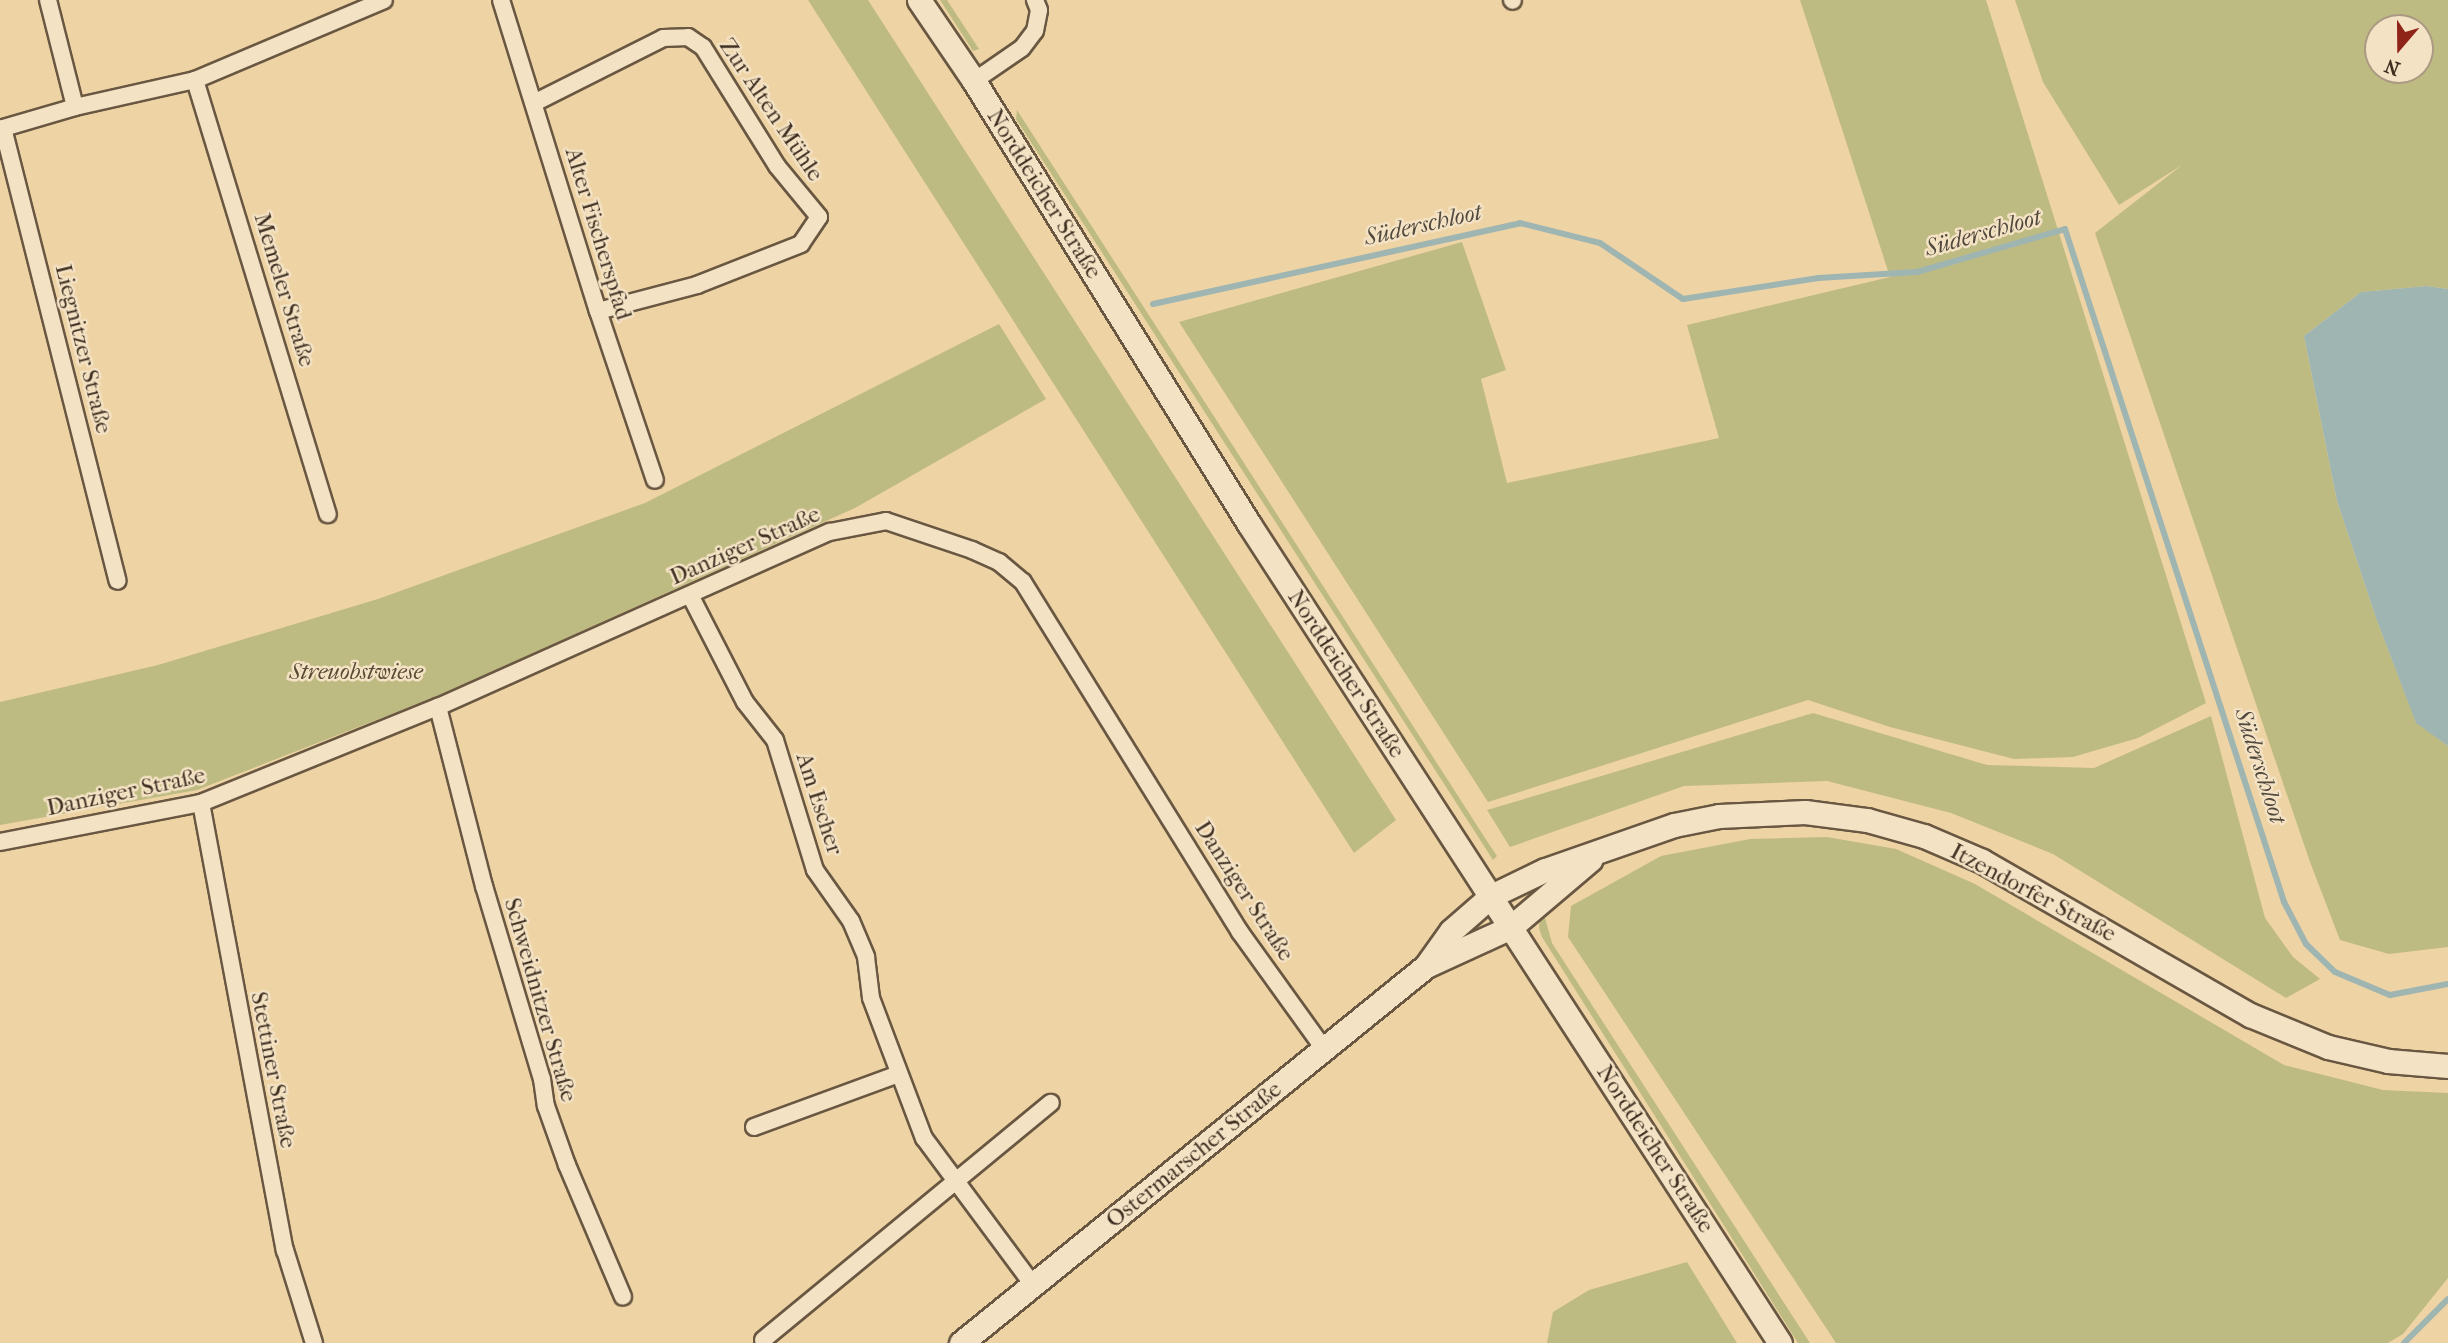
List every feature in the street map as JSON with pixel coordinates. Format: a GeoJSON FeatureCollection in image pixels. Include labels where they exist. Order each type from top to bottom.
{"type":"FeatureCollection","features":[{"type":"Feature","properties":{"kind":"main road","name":"Norddeicher Straße"},"geometry":{"type":"LineString","coordinates":[[919,0],[974,81],[1249,524],[1780,1343]]}},
{"type":"Feature","properties":{"kind":"main road","name":"Itzendorfer Straße"},"geometry":{"type":"LineString","coordinates":[[1491,897],[1545,870],[1674,825],[1719,816],[1805,812],[1867,820],[1924,836],[1982,861],[2250,1015],[2328,1047],[2388,1061],[2448,1066]]}},
{"type":"Feature","properties":{"kind":"main road","name":"Itzendorfer Straße"},"geometry":{"type":"LineString","coordinates":[[1511,927],[1600,851]]}},
{"type":"Feature","properties":{"kind":"main road","name":"Ostermarscher Straße"},"geometry":{"type":"LineString","coordinates":[[1426,966],[1451,931],[1491,897]]}},
{"type":"Feature","properties":{"kind":"main road","name":"Ostermarscher Straße"},"geometry":{"type":"LineString","coordinates":[[961,1343],[1426,966],[1511,927]]}},
{"type":"Feature","properties":{"kind":"street"},"geometry":{"type":"LineString","coordinates":[[48,0],[75,107]]}},
{"type":"Feature","properties":{"kind":"street"},"geometry":{"type":"LineString","coordinates":[[2,129],[75,107],[195,80],[346,8],[384,0]]}},
{"type":"Feature","properties":{"kind":"street","name":"Alter Fischerspfad"},"geometry":{"type":"LineString","coordinates":[[501,0],[598,311],[655,480]]}},
{"type":"Feature","properties":{"kind":"street"},"geometry":{"type":"LineString","coordinates":[[974,81],[1022,48],[1035,31],[1039,10],[1035,0]]}},
{"type":"Feature","properties":{"kind":"street","name":"Zur Alten Mühle"},"geometry":{"type":"LineString","coordinates":[[534,103],[663,38],[688,37],[703,47],[777,166],[819,217],[801,244],[697,285],[598,311]]}},
{"type":"Feature","properties":{"kind":"street","name":"Memeler Straße"},"geometry":{"type":"LineString","coordinates":[[195,80],[328,514]]}},
{"type":"Feature","properties":{"kind":"street","name":"Liegnitzer Straße"},"geometry":{"type":"LineString","coordinates":[[2,129],[118,581]]}},
{"type":"Feature","properties":{"kind":"street","name":"Danziger Straße"},"geometry":{"type":"LineString","coordinates":[[0,842],[201,803],[438,707],[830,531],[886,521],[999,562],[1023,582],[1205,876],[1324,1049]]}},
{"type":"Feature","properties":{"kind":"street","name":"Am Escher"},"geometry":{"type":"LineString","coordinates":[[690,595],[745,702],[775,740],[815,870],[852,921],[866,957],[871,998],[924,1138],[1034,1285]]}},
{"type":"Feature","properties":{"kind":"street","name":"Schweidnitzer Straße"},"geometry":{"type":"LineString","coordinates":[[438,707],[484,886],[542,1079],[547,1106],[567,1165],[623,1297]]}},
{"type":"Feature","properties":{"kind":"street","name":"Stettiner Straße"},"geometry":{"type":"LineString","coordinates":[[201,803],[285,1250],[314,1343]]}},
{"type":"Feature","properties":{"kind":"street"},"geometry":{"type":"LineString","coordinates":[[754,1127],[900,1074]]}},
{"type":"Feature","properties":{"kind":"street"},"geometry":{"type":"LineString","coordinates":[[763,1340],[1051,1102]]}},
{"type":"Feature","properties":{"kind":"green space"},"geometry":{"type":"Polygon","coordinates":[[[808,0],[868,0],[1396,820],[1354,853],[808,0]]]}},
{"type":"Feature","properties":{"kind":"green space"},"geometry":{"type":"Polygon","coordinates":[[[940,0],[947,0],[979,49],[973,51],[940,0]]]}},
{"type":"Feature","properties":{"kind":"green space"},"geometry":{"type":"Polygon","coordinates":[[[1800,0],[1986,0],[2206,703],[2138,738],[2073,757],[2014,759],[1890,727],[1808,700],[1488,802],[1179,322],[1462,242],[1506,370],[1481,379],[1507,483],[1719,438],[1687,325],[1890,277],[1800,0]]]}},
{"type":"Feature","properties":{"kind":"green space"},"geometry":{"type":"Polygon","coordinates":[[[2015,0],[2448,0],[2448,289],[2427,286],[2361,292],[2304,336],[2337,501],[2376,618],[2416,722],[2448,746],[2448,947],[2389,954],[2340,940],[2310,862],[2095,233],[2182,165],[2119,205],[2043,82],[2015,0]]]}},
{"type":"Feature","properties":{"kind":"green space"},"geometry":{"type":"Polygon","coordinates":[[[1017,110],[1497,856],[1493,860],[1016,119],[1017,110]]]}},
{"type":"Feature","properties":{"kind":"green space","name":"Streuobstwiese"},"geometry":{"type":"Polygon","coordinates":[[[999,324],[1046,399],[855,508],[435,697],[197,790],[0,825],[0,702],[158,665],[378,599],[645,503],[999,324]]]}},
{"type":"Feature","properties":{"kind":"green space"},"geometry":{"type":"Polygon","coordinates":[[[1813,713],[1987,765],[2094,768],[2211,716],[2265,918],[2293,957],[2320,979],[2286,998],[2053,854],[1951,813],[1827,781],[1684,786],[1510,847],[1487,810],[1813,713]]]}},
{"type":"Feature","properties":{"kind":"green space"},"geometry":{"type":"Polygon","coordinates":[[[1827,837],[1896,849],[1975,884],[2284,1065],[2383,1090],[2448,1093],[2448,1278],[2403,1334],[2388,1343],[1836,1343],[1568,937],[1571,906],[1661,856],[1750,839],[1827,837]]]}},
{"type":"Feature","properties":{"kind":"green space"},"geometry":{"type":"Polygon","coordinates":[[[1544,914],[1552,943],[1810,1343],[1798,1343],[1542,937],[1539,928],[1540,917],[1544,914]]]}},
{"type":"Feature","properties":{"kind":"green space"},"geometry":{"type":"Polygon","coordinates":[[[1687,1262],[1737,1343],[1547,1343],[1553,1312],[1589,1290],[1687,1262]]]}},
{"type":"Feature","properties":{"kind":"water"},"geometry":{"type":"Polygon","coordinates":[[[2427,286],[2448,289],[2448,746],[2416,723],[2376,618],[2337,501],[2304,336],[2361,292],[2427,286]]]}},
{"type":"Feature","properties":{"kind":"waterway","name":"Süderschloot"},"geometry":{"type":"LineString","coordinates":[[1153,304],[1520,223],[1600,243],[1683,299],[1818,278],[1917,272],[2065,229],[2284,902],[2306,944],[2335,972],[2390,995],[2448,984]]}},
{"type":"Feature","properties":{"kind":"waterway"},"geometry":{"type":"LineString","coordinates":[[2404,1343],[2448,1299]]}}]}
